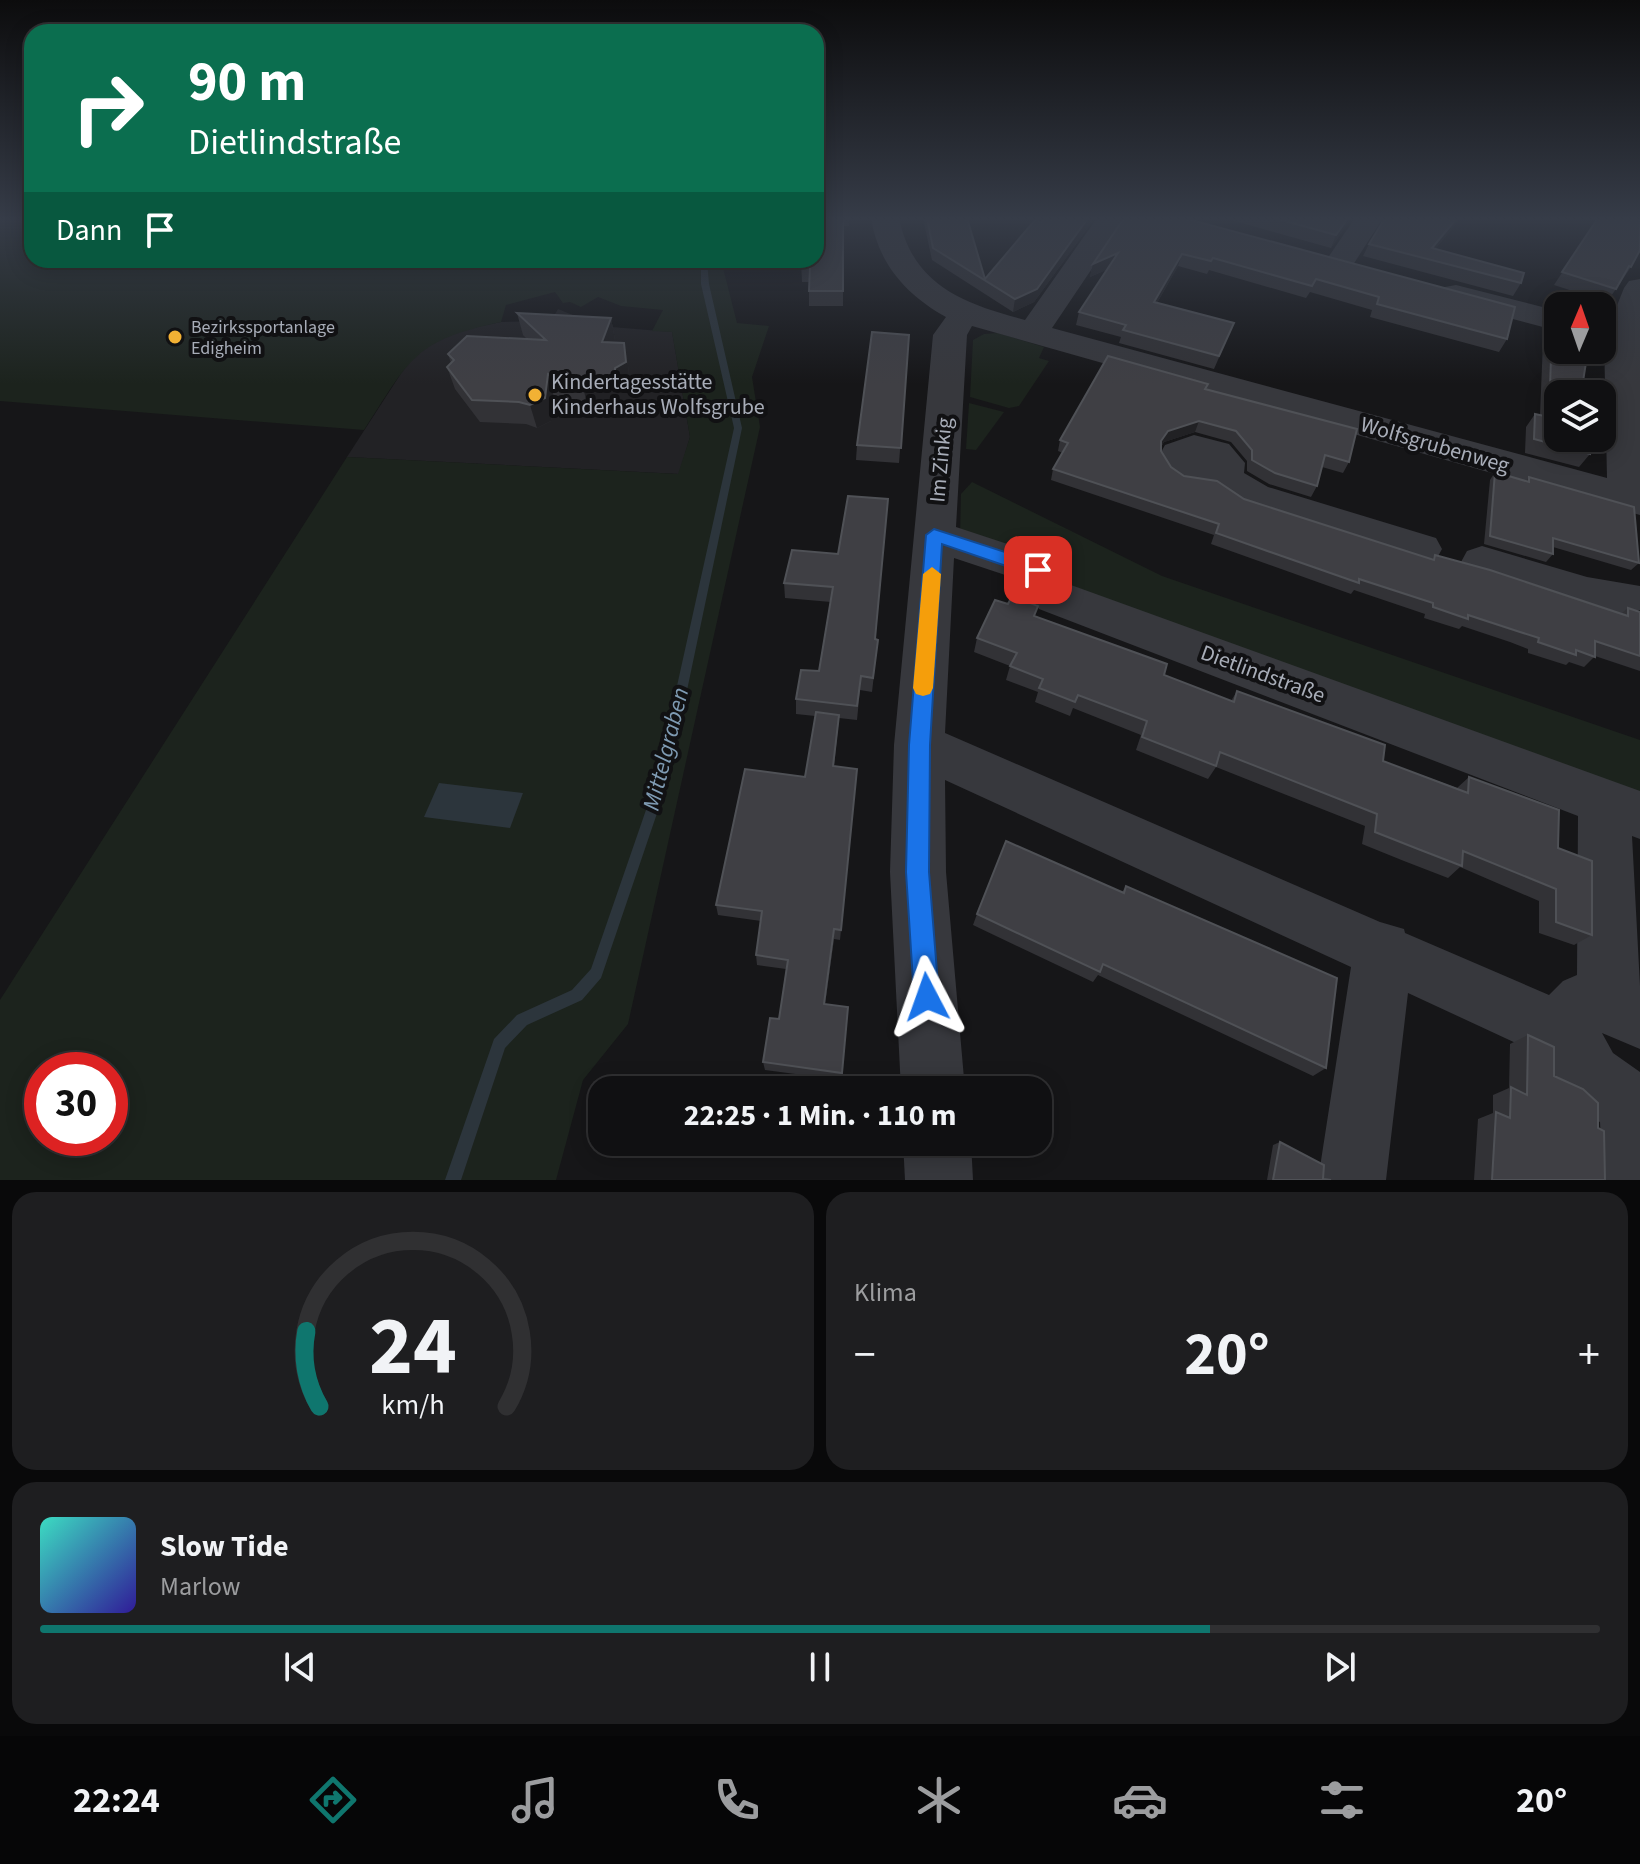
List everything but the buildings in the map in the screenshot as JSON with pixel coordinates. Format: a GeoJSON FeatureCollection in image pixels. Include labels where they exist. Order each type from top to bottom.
{"type":"FeatureCollection","features":[{"type":"Feature","properties":{"kind":"street","name":"Wolfsgrubenweg"},"geometry":{"type":"LineString","coordinates":[[909,273],[941,302],[964,314],[1634,500]]}},
{"type":"Feature","properties":{"kind":"street"},"geometry":{"type":"LineString","coordinates":[[1033,332],[1074,273]]}},
{"type":"Feature","properties":{"kind":"street"},"geometry":{"type":"LineString","coordinates":[[1427,286],[1544,317]]}},
{"type":"Feature","properties":{"kind":"street"},"geometry":{"type":"LineString","coordinates":[[1616,329],[1640,288]]}},
{"type":"Feature","properties":{"kind":"street","name":"Im Zinkig"},"geometry":{"type":"LineString","coordinates":[[932,1076],[918,872],[919,745],[950,335],[964,314]]}},
{"type":"Feature","properties":{"kind":"street"},"geometry":{"type":"LineString","coordinates":[[1616,351],[1632,412],[1634,500]]}},
{"type":"Feature","properties":{"kind":"street"},"geometry":{"type":"LineString","coordinates":[[1231,388],[1215,462],[1254,497],[1421,549]]}},
{"type":"Feature","properties":{"kind":"street","name":"Dietlindstraße"},"geometry":{"type":"LineString","coordinates":[[934,535],[1038,570],[1055,597],[1622,808],[1605,1019],[1579,1062],[1618,1097],[1636,1104],[1637,1180]]}},
{"type":"Feature","properties":{"kind":"street"},"geometry":{"type":"LineString","coordinates":[[1482,562],[1587,594],[1635,597]]}},
{"type":"Feature","properties":{"kind":"street"},"geometry":{"type":"LineString","coordinates":[[919,745],[1383,950],[1605,1019]]}},
{"type":"Feature","properties":{"kind":"street"},"geometry":{"type":"LineString","coordinates":[[1352,1180],[1383,950]]}},
{"type":"Feature","properties":{"kind":"street"},"geometry":{"type":"LineString","coordinates":[[938,1156],[939,1180]]}},
{"type":"Feature","properties":{"kind":"shaded area"},"geometry":{"type":"Polygon","coordinates":[[[0,273],[724,273],[737,323],[769,326],[752,377],[760,427],[628,1024],[583,1080],[556,1180],[0,1180],[0,1000],[347,457],[678,474],[690,437],[672,332],[652,331],[663,310],[621,306],[598,297],[581,307],[570,302],[563,303],[555,292],[506,305],[501,322],[472,329],[431,346],[417,356],[393,385],[364,430],[0,401],[0,273]]]}},
{"type":"Feature","properties":{"kind":"shaded area","name":"Kindertagesstätte Kinderhaus Wolfsgrube"},"geometry":{"type":"Polygon","coordinates":[[[558,309],[600,326],[672,332],[690,437],[679,474],[347,457],[409,361],[430,344],[457,331],[501,322],[551,321],[558,309]]]}},
{"type":"Feature","properties":{"kind":"shaded area"},"geometry":{"type":"Polygon","coordinates":[[[998,333],[1044,347],[1039,358],[1049,361],[1019,406],[1009,408],[970,397],[973,340],[984,334],[998,333]]]}},
{"type":"Feature","properties":{"kind":"shaded area"},"geometry":{"type":"Polygon","coordinates":[[[969,403],[1004,412],[976,450],[966,449],[969,403]]]}},
{"type":"Feature","properties":{"kind":"shaded area"},"geometry":{"type":"Polygon","coordinates":[[[972,482],[1162,576],[1640,740],[1640,810],[1062,593],[960,538],[961,494],[972,482]]]}},
{"type":"Feature","properties":{"kind":"shaded area"},"geometry":{"type":"Polygon","coordinates":[[[439,783],[523,793],[510,828],[424,817],[439,783]]]}},
{"type":"Feature","properties":{"kind":"waterway","name":"Mittelgraben"},"geometry":{"type":"LineString","coordinates":[[453,1180],[499,1044],[522,1020],[577,995],[596,973],[662,781],[738,428],[705,273]]}},
{"type":"Feature","properties":{"kind":"slow traffic"},"geometry":{"type":"LineString","coordinates":[[923,688],[932,574]]}},
{"type":"Feature","properties":{"kind":"place","name":"Bezirkssportanlage Edigheim"},"geometry":{"type":"Point","coordinates":[175,337]}},
{"type":"Feature","properties":{"kind":"place","name":"Kindertagesstätte Kinderhaus Wolfsgrube"},"geometry":{"type":"Point","coordinates":[535,395]}},
{"type":"Feature","properties":{"kind":"route"},"geometry":{"type":"LineString","coordinates":[[927,997],[918,872],[919,745],[934,535],[1038,570]]}}]}
